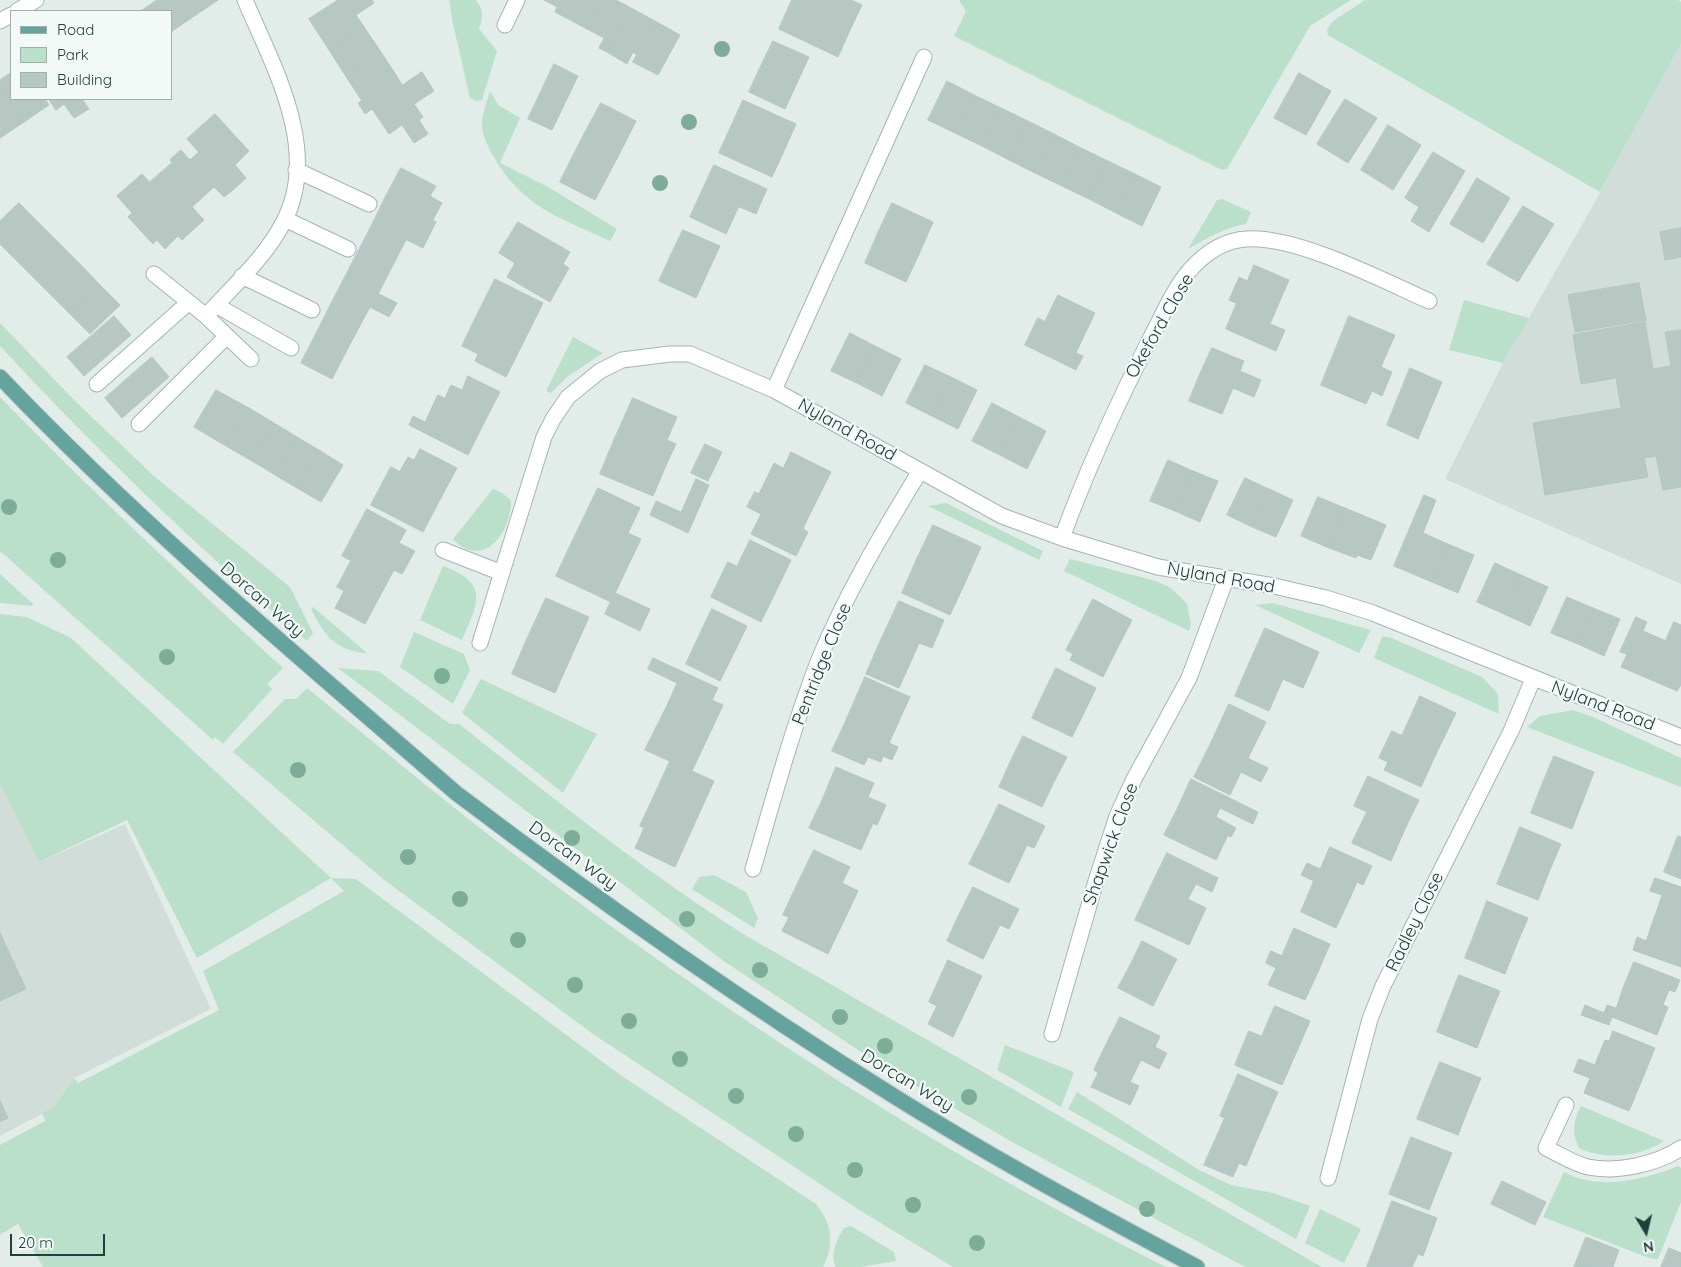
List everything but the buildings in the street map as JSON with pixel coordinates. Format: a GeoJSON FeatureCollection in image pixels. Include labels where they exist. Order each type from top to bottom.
{"type":"FeatureCollection","features":[{"type":"Feature","properties":{"kind":"main road","name":"Dorcan Way"},"geometry":{"type":"LineString","coordinates":[[0,377],[97,475],[174,548],[456,793],[503,828],[648,934],[752,1006],[890,1094],[1069,1198],[1198,1267]]}},
{"type":"Feature","properties":{"kind":"street"},"geometry":{"type":"LineString","coordinates":[[19,10],[36,0]]}},
{"type":"Feature","properties":{"kind":"street"},"geometry":{"type":"LineString","coordinates":[[211,310],[269,245],[285,219],[293,193],[296,170],[297,146],[293,121],[284,90],[244,0]]}},
{"type":"Feature","properties":{"kind":"street"},"geometry":{"type":"LineString","coordinates":[[505,25],[517,0]]}},
{"type":"Feature","properties":{"kind":"street"},"geometry":{"type":"LineString","coordinates":[[774,390],[924,57]]}},
{"type":"Feature","properties":{"kind":"street"},"geometry":{"type":"LineString","coordinates":[[296,170],[369,204]]}},
{"type":"Feature","properties":{"kind":"street"},"geometry":{"type":"LineString","coordinates":[[285,219],[348,249]]}},
{"type":"Feature","properties":{"kind":"street","name":"Okeford Close"},"geometry":{"type":"LineString","coordinates":[[1062,538],[1136,366],[1178,287],[1198,262],[1210,253],[1234,240],[1262,239],[1278,242],[1352,267],[1429,301]]}},
{"type":"Feature","properties":{"kind":"street"},"geometry":{"type":"LineString","coordinates":[[154,274],[188,303],[211,310],[291,348]]}},
{"type":"Feature","properties":{"kind":"street"},"geometry":{"type":"LineString","coordinates":[[242,276],[312,310]]}},
{"type":"Feature","properties":{"kind":"street"},"geometry":{"type":"LineString","coordinates":[[97,384],[188,303]]}},
{"type":"Feature","properties":{"kind":"street"},"geometry":{"type":"LineString","coordinates":[[211,310],[227,336],[251,359]]}},
{"type":"Feature","properties":{"kind":"street"},"geometry":{"type":"LineString","coordinates":[[139,424],[227,336]]}},
{"type":"Feature","properties":{"kind":"street","name":"Nyland Road"},"geometry":{"type":"LineString","coordinates":[[480,643],[544,437],[568,397],[600,371],[622,360],[646,356],[690,354],[774,390],[1002,516],[1062,538],[1158,567],[1318,596],[1373,613],[1681,737]]}},
{"type":"Feature","properties":{"kind":"street","name":"Pentridge Close"},"geometry":{"type":"LineString","coordinates":[[753,869],[790,744],[819,661],[870,553],[920,471]]}},
{"type":"Feature","properties":{"kind":"street"},"geometry":{"type":"LineString","coordinates":[[443,550],[502,573]]}},
{"type":"Feature","properties":{"kind":"street","name":"Shapwick Close"},"geometry":{"type":"LineString","coordinates":[[1052,1034],[1096,881],[1118,816],[1134,779],[1189,678],[1226,579]]}},
{"type":"Feature","properties":{"kind":"street","name":"Radley Close"},"geometry":{"type":"LineString","coordinates":[[1328,1178],[1370,1019],[1384,986],[1512,728],[1534,679]]}},
{"type":"Feature","properties":{"kind":"street"},"geometry":{"type":"LineString","coordinates":[[1566,1105],[1546,1148],[1586,1167],[1604,1169],[1640,1164],[1672,1154],[1681,1148]]}},
{"type":"Feature","properties":{"kind":"shaded area"},"geometry":{"type":"Polygon","coordinates":[[[1681,44],[1681,584],[1445,479],[1503,363],[1595,202],[1681,44]]]}},
{"type":"Feature","properties":{"kind":"shaded area"},"geometry":{"type":"Polygon","coordinates":[[[0,783],[39,862],[125,824],[211,1009],[74,1078],[53,1108],[0,1136],[0,783]]]}},
{"type":"Feature","properties":{"kind":"green space"},"geometry":{"type":"Polygon","coordinates":[[[449,0],[476,0],[482,14],[479,29],[497,51],[482,100],[476,101],[470,98],[449,0]]]}},
{"type":"Feature","properties":{"kind":"green space"},"geometry":{"type":"Polygon","coordinates":[[[959,0],[1351,0],[1310,26],[1227,169],[1222,170],[954,36],[966,11],[959,0]]]}},
{"type":"Feature","properties":{"kind":"green space"},"geometry":{"type":"Polygon","coordinates":[[[1365,0],[1678,0],[1681,2],[1681,44],[1600,192],[1328,35],[1327,30],[1333,21],[1365,0]]]}},
{"type":"Feature","properties":{"kind":"green space"},"geometry":{"type":"Polygon","coordinates":[[[490,91],[498,105],[520,118],[500,163],[550,188],[617,229],[610,241],[574,225],[543,208],[516,187],[504,172],[490,150],[482,130],[485,106],[490,91]]]}},
{"type":"Feature","properties":{"kind":"green space"},"geometry":{"type":"Polygon","coordinates":[[[1222,199],[1251,212],[1246,224],[1209,237],[1188,249],[1217,200],[1222,199]]]}},
{"type":"Feature","properties":{"kind":"green space"},"geometry":{"type":"Polygon","coordinates":[[[1464,300],[1529,318],[1503,363],[1449,350],[1464,300]]]}},
{"type":"Feature","properties":{"kind":"green space"},"geometry":{"type":"Polygon","coordinates":[[[0,323],[75,401],[155,477],[290,587],[313,633],[307,641],[188,535],[36,385],[0,346],[0,323]]]}},
{"type":"Feature","properties":{"kind":"green space"},"geometry":{"type":"Polygon","coordinates":[[[573,337],[603,353],[567,377],[551,393],[546,391],[573,337]]]}},
{"type":"Feature","properties":{"kind":"green space"},"geometry":{"type":"Polygon","coordinates":[[[0,397],[104,501],[283,668],[267,684],[272,689],[223,744],[215,737],[213,740],[0,551],[0,397]]]}},
{"type":"Feature","properties":{"kind":"green space"},"geometry":{"type":"Polygon","coordinates":[[[493,489],[511,500],[507,524],[494,544],[485,549],[475,551],[464,548],[453,539],[493,489]]]}},
{"type":"Feature","properties":{"kind":"green space"},"geometry":{"type":"Polygon","coordinates":[[[946,503],[1043,551],[1039,560],[928,506],[946,503]]]}},
{"type":"Feature","properties":{"kind":"green space"},"geometry":{"type":"Polygon","coordinates":[[[1070,559],[1156,581],[1171,588],[1187,604],[1191,624],[1189,631],[1064,571],[1070,559]]]}},
{"type":"Feature","properties":{"kind":"green space"},"geometry":{"type":"Polygon","coordinates":[[[443,566],[468,579],[474,587],[476,604],[462,640],[420,620],[443,566]]]}},
{"type":"Feature","properties":{"kind":"green space"},"geometry":{"type":"Polygon","coordinates":[[[0,574],[33,604],[32,606],[0,603],[0,574]]]}},
{"type":"Feature","properties":{"kind":"green space"},"geometry":{"type":"Polygon","coordinates":[[[1272,603],[1371,630],[1359,653],[1255,605],[1272,603]]]}},
{"type":"Feature","properties":{"kind":"green space"},"geometry":{"type":"Polygon","coordinates":[[[313,607],[366,652],[346,649],[332,640],[316,618],[311,609],[313,607]]]}},
{"type":"Feature","properties":{"kind":"green space"},"geometry":{"type":"Polygon","coordinates":[[[0,614],[27,617],[71,638],[331,878],[197,958],[127,820],[39,862],[0,783],[0,614]]]}},
{"type":"Feature","properties":{"kind":"green space"},"geometry":{"type":"Polygon","coordinates":[[[414,632],[464,654],[470,670],[453,704],[400,667],[414,632]]]}},
{"type":"Feature","properties":{"kind":"green space"},"geometry":{"type":"Polygon","coordinates":[[[1382,637],[1389,637],[1482,677],[1498,694],[1499,714],[1374,658],[1382,637]]]}},
{"type":"Feature","properties":{"kind":"green space"},"geometry":{"type":"Polygon","coordinates":[[[338,668],[378,671],[450,724],[459,724],[635,859],[745,935],[1322,1267],[1245,1267],[1014,1143],[884,1067],[725,962],[338,668]]]}},
{"type":"Feature","properties":{"kind":"green space"},"geometry":{"type":"Polygon","coordinates":[[[481,679],[597,734],[563,793],[462,713],[481,679]]]}},
{"type":"Feature","properties":{"kind":"green space"},"geometry":{"type":"Polygon","coordinates":[[[307,688],[499,843],[603,920],[758,1029],[837,1080],[999,1178],[1166,1267],[953,1267],[861,1211],[593,1034],[383,879],[233,752],[285,699],[296,699],[307,688]]]}},
{"type":"Feature","properties":{"kind":"green space"},"geometry":{"type":"Polygon","coordinates":[[[1573,710],[1593,717],[1681,758],[1681,787],[1527,727],[1540,716],[1573,710]]]}},
{"type":"Feature","properties":{"kind":"green space"},"geometry":{"type":"Polygon","coordinates":[[[714,875],[746,892],[758,918],[754,928],[692,889],[699,877],[714,875]]]}},
{"type":"Feature","properties":{"kind":"green space"},"geometry":{"type":"Polygon","coordinates":[[[331,878],[356,879],[619,1074],[816,1204],[826,1219],[830,1234],[829,1251],[823,1267],[43,1267],[18,1224],[0,1235],[0,1145],[45,1121],[42,1113],[53,1108],[74,1078],[78,1083],[219,1010],[203,971],[344,891],[331,878]]]}},
{"type":"Feature","properties":{"kind":"green space"},"geometry":{"type":"Polygon","coordinates":[[[1005,1045],[1074,1072],[1061,1107],[997,1070],[1005,1045]]]}},
{"type":"Feature","properties":{"kind":"green space"},"geometry":{"type":"Polygon","coordinates":[[[1077,1092],[1199,1170],[1231,1185],[1273,1193],[1310,1206],[1296,1239],[1068,1109],[1077,1092]]]}},
{"type":"Feature","properties":{"kind":"green space"},"geometry":{"type":"Polygon","coordinates":[[[1581,1106],[1664,1141],[1645,1151],[1624,1155],[1602,1155],[1580,1149],[1575,1138],[1574,1128],[1581,1106]]]}},
{"type":"Feature","properties":{"kind":"green space"},"geometry":{"type":"Polygon","coordinates":[[[1678,1166],[1681,1168],[1681,1202],[1658,1259],[1649,1258],[1543,1217],[1564,1172],[1578,1178],[1606,1182],[1650,1176],[1678,1166]]]}},
{"type":"Feature","properties":{"kind":"green space"},"geometry":{"type":"Polygon","coordinates":[[[1320,1209],[1361,1229],[1344,1263],[1305,1243],[1320,1209]]]}},
{"type":"Feature","properties":{"kind":"green space"},"geometry":{"type":"Polygon","coordinates":[[[851,1226],[894,1252],[896,1261],[861,1267],[836,1267],[833,1258],[837,1242],[844,1228],[851,1226]]]}}]}
